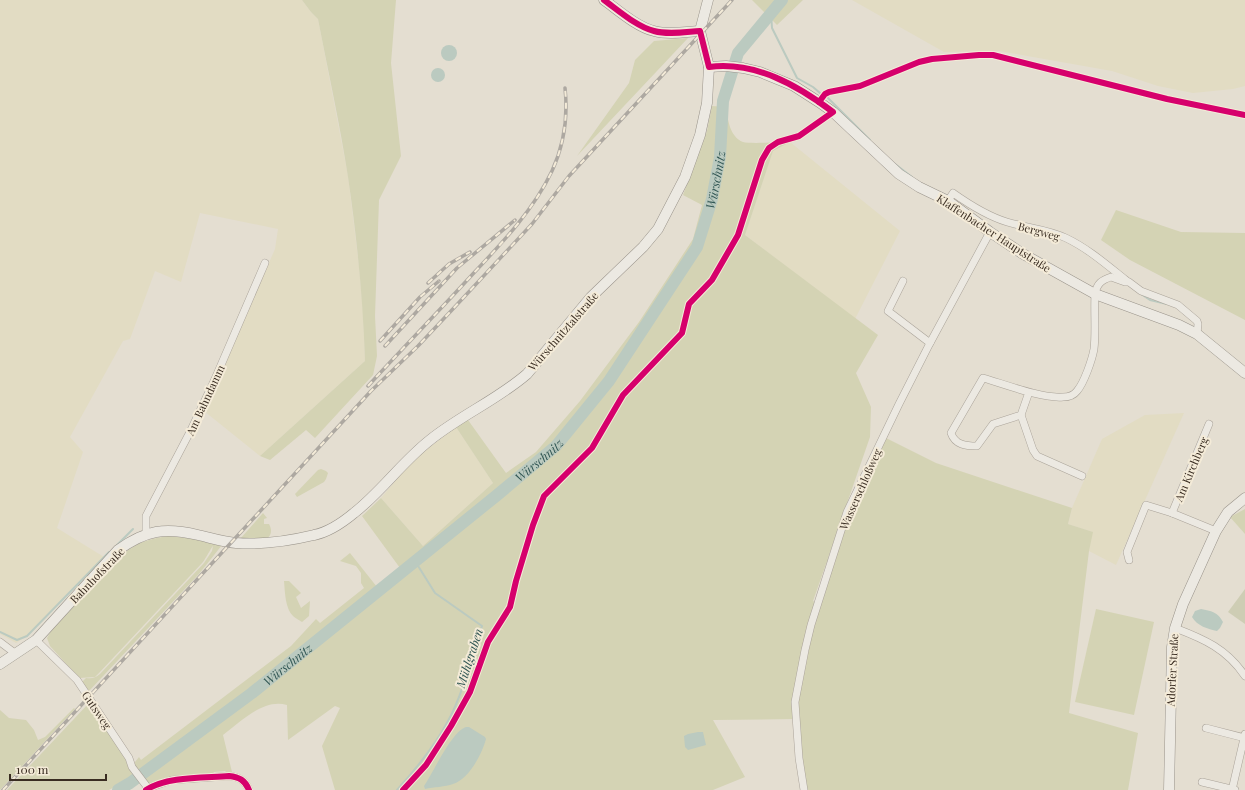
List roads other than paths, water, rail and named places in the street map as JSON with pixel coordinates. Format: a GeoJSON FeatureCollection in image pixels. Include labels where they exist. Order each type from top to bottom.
{"type":"FeatureCollection","features":[{"type":"Feature","properties":{"kind":"main road"},"geometry":{"type":"LineString","coordinates":[[604,0],[646,29],[654,31],[700,31]]}},
{"type":"Feature","properties":{"kind":"main road","name":"Würschnitztalstraße"},"geometry":{"type":"LineString","coordinates":[[283,541],[316,535],[332,529],[346,520],[428,441],[444,429],[515,384],[538,361],[591,297],[643,247],[664,221],[685,178],[700,135],[707,103],[709,67],[700,31],[708,0]]}},
{"type":"Feature","properties":{"kind":"main road","name":"Klaffenbacher Hauptstraße"},"geometry":{"type":"LineString","coordinates":[[709,67],[726,66],[743,68],[783,80],[833,112],[899,174],[919,187],[948,201],[990,232],[1044,266],[1096,291],[1197,334],[1245,373]]}},
{"type":"Feature","properties":{"kind":"main road","name":"Adorfer Straße"},"geometry":{"type":"LineString","coordinates":[[1169,790],[1172,647],[1175,628],[1216,531],[1228,512],[1245,498]]}},
{"type":"Feature","properties":{"kind":"main road","name":"Bahnhofstraße"},"geometry":{"type":"LineString","coordinates":[[0,664],[36,640],[118,550],[129,542],[162,530],[181,531],[236,543],[255,544],[283,541]]}},
{"type":"Feature","properties":{"kind":"street","name":"Bergweg"},"geometry":{"type":"LineString","coordinates":[[948,201],[953,193],[979,211],[1006,222],[1039,229],[1066,238],[1084,248],[1141,291],[1178,305],[1197,321],[1197,334]]}},
{"type":"Feature","properties":{"kind":"street","name":"Wasserschloßweg"},"geometry":{"type":"LineString","coordinates":[[804,790],[799,758],[795,702],[811,625],[847,512],[930,343],[990,232]]}},
{"type":"Feature","properties":{"kind":"street","name":"Am Bahndamm"},"geometry":{"type":"LineString","coordinates":[[146,535],[146,516],[173,466],[212,386],[264,263]]}},
{"type":"Feature","properties":{"kind":"street","name":"Bergweg"},"geometry":{"type":"LineString","coordinates":[[1096,291],[1102,280],[1111,277],[1129,282]]}},
{"type":"Feature","properties":{"kind":"street"},"geometry":{"type":"LineString","coordinates":[[904,281],[888,311],[930,343]]}},
{"type":"Feature","properties":{"kind":"street"},"geometry":{"type":"LineString","coordinates":[[1021,415],[993,424],[977,446],[964,446],[953,439],[951,433],[983,378],[1029,392],[1063,398],[1077,392],[1091,360],[1094,349],[1096,291]]}},
{"type":"Feature","properties":{"kind":"street"},"geometry":{"type":"LineString","coordinates":[[1029,392],[1021,415],[1033,450],[1037,456],[1082,476]]}},
{"type":"Feature","properties":{"kind":"street","name":"Am Kirchberg"},"geometry":{"type":"LineString","coordinates":[[1172,513],[1210,424]]}},
{"type":"Feature","properties":{"kind":"street","name":"Am Kirchberg"},"geometry":{"type":"LineString","coordinates":[[1129,560],[1127,552],[1146,505],[1172,513],[1216,531]]}},
{"type":"Feature","properties":{"kind":"street"},"geometry":{"type":"LineString","coordinates":[[1175,628],[1206,640],[1222,651],[1235,663],[1245,676]]}},
{"type":"Feature","properties":{"kind":"street","name":"Gutsweg"},"geometry":{"type":"LineString","coordinates":[[36,640],[77,680],[129,758],[132,767],[146,786],[172,780],[229,776],[236,777],[244,781],[249,790]]}},
{"type":"Feature","properties":{"kind":"street"},"geometry":{"type":"LineString","coordinates":[[0,642],[16,654]]}},
{"type":"Feature","properties":{"kind":"street"},"geometry":{"type":"LineString","coordinates":[[1202,782],[1233,790],[1245,737],[1206,728]]}},
{"type":"Feature","properties":{"kind":"waterway","name":"Würschnitz"},"geometry":{"type":"LineString","coordinates":[[118,790],[130,783],[252,693],[556,446],[609,381],[697,247],[712,199],[720,157],[723,101],[738,53],[782,0]]}},
{"type":"Feature","properties":{"kind":"waterway"},"geometry":{"type":"LineString","coordinates":[[771,14],[772,28],[797,78],[813,87],[820,93]]}},
{"type":"Feature","properties":{"kind":"waterway"},"geometry":{"type":"LineString","coordinates":[[828,98],[870,140]]}},
{"type":"Feature","properties":{"kind":"waterway"},"geometry":{"type":"LineString","coordinates":[[895,164],[912,177]]}},
{"type":"Feature","properties":{"kind":"waterway"},"geometry":{"type":"LineString","coordinates":[[1141,294],[1150,300],[1167,304]]}},
{"type":"Feature","properties":{"kind":"waterway"},"geometry":{"type":"LineString","coordinates":[[117,545],[133,529]]}},
{"type":"Feature","properties":{"kind":"waterway"},"geometry":{"type":"LineString","coordinates":[[0,632],[17,640],[27,636],[109,552]]}},
{"type":"Feature","properties":{"kind":"waterway","name":"Mühlgraben"},"geometry":{"type":"LineString","coordinates":[[397,790],[425,757],[448,721],[463,687],[482,626],[435,593],[415,561]]}},
{"type":"Feature","properties":{"kind":"railway"},"geometry":{"type":"LineString","coordinates":[[3,790],[371,391],[418,346],[532,224],[569,176],[732,0]]}},
{"type":"Feature","properties":{"kind":"railway"},"geometry":{"type":"LineString","coordinates":[[368,386],[494,252],[536,200],[552,171],[560,151],[566,109],[565,88]]}},
{"type":"Feature","properties":{"kind":"railway"},"geometry":{"type":"LineString","coordinates":[[385,346],[457,268],[515,220]]}},
{"type":"Feature","properties":{"kind":"railway"},"geometry":{"type":"LineString","coordinates":[[428,283],[449,264],[470,252]]}},
{"type":"Feature","properties":{"kind":"railway"},"geometry":{"type":"LineString","coordinates":[[380,341],[420,297],[439,281]]}}]}
